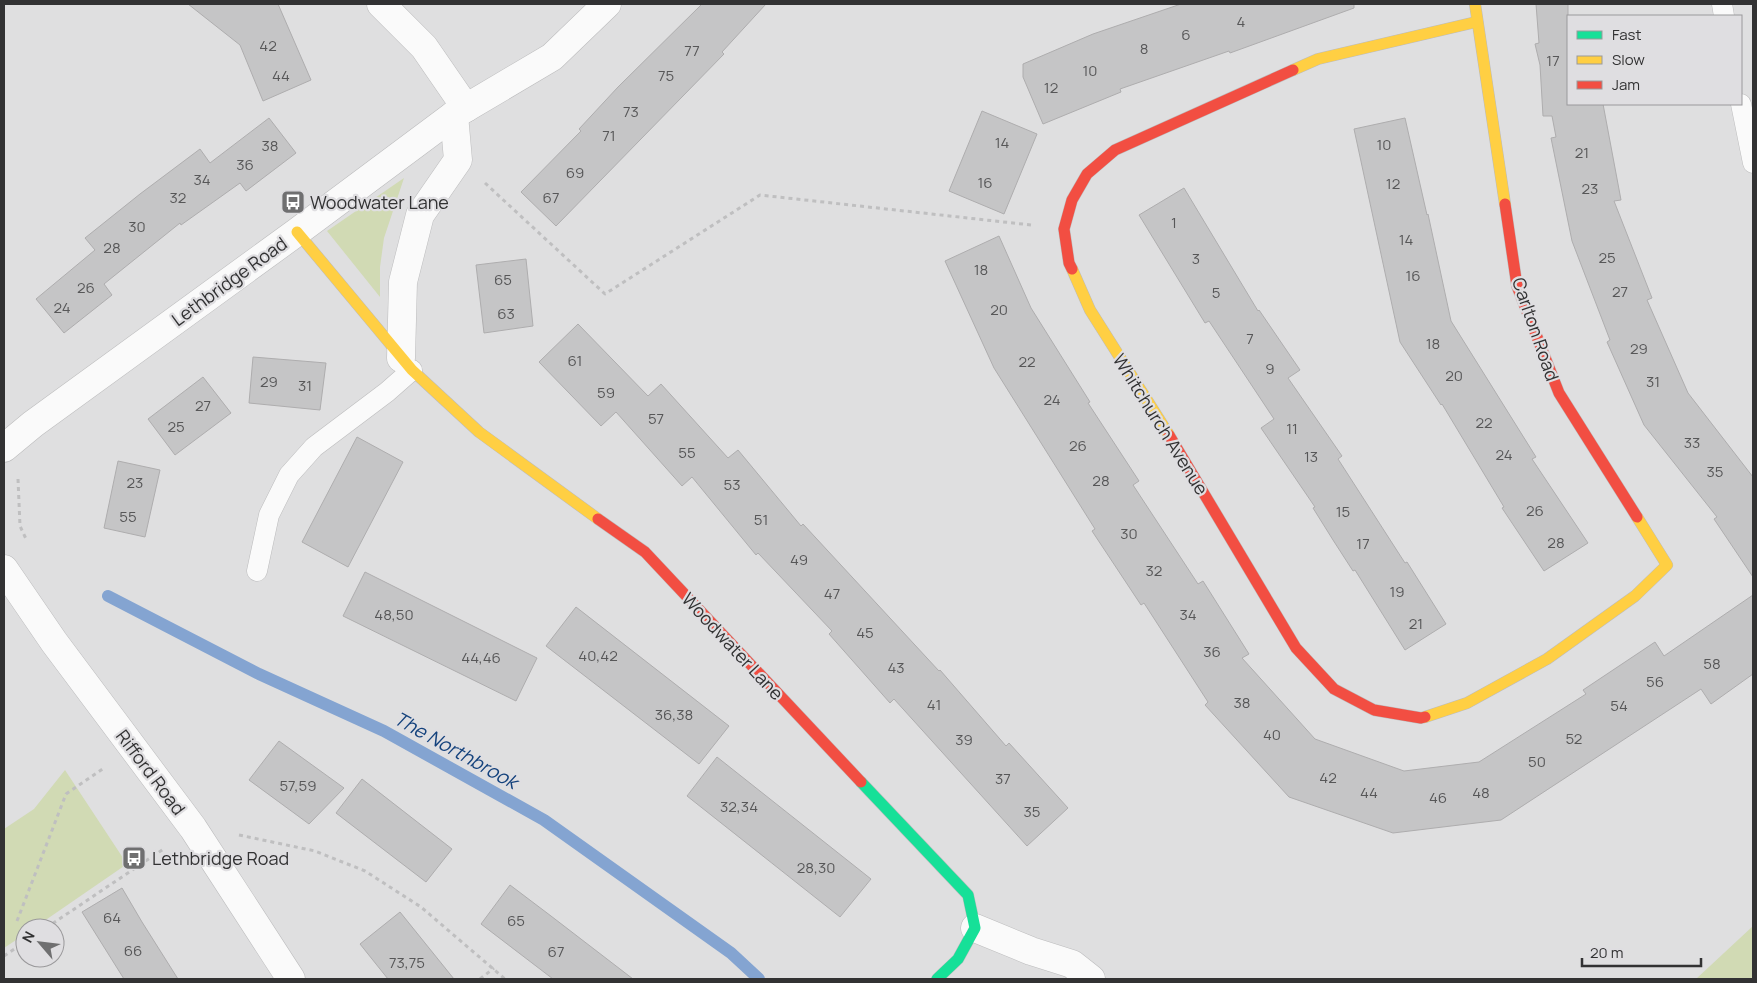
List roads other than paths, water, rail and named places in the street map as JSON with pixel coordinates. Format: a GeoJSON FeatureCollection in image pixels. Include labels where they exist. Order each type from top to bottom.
{"type":"FeatureCollection","features":[{"type":"Feature","properties":{"kind":"street"},"geometry":{"type":"LineString","coordinates":[[381,4],[424,48],[460,111],[458,160],[420,215],[403,282],[406,364]]}},
{"type":"Feature","properties":{"kind":"street"},"geometry":{"type":"LineString","coordinates":[[460,111],[552,57],[608,4]]}},
{"type":"Feature","properties":{"kind":"street","name":"Carlton Road"},"geometry":{"type":"LineString","coordinates":[[1475,4],[1476,22],[1518,286],[1532,327],[1558,393],[1667,565]]}},
{"type":"Feature","properties":{"kind":"street","name":"Whitchurch Avenue"},"geometry":{"type":"LineString","coordinates":[[1476,22],[1318,59],[1115,150],[1087,174],[1072,200],[1064,229],[1069,263],[1090,310],[1170,436],[1296,648],[1334,689],[1374,710],[1421,718],[1467,703],[1547,659],[1635,596],[1667,565]]}},
{"type":"Feature","properties":{"kind":"street","name":"Lethbridge Road"},"geometry":{"type":"LineString","coordinates":[[4,448],[33,424],[460,111]]}},
{"type":"Feature","properties":{"kind":"street","name":"Woodwater Lane"},"geometry":{"type":"LineString","coordinates":[[297,232],[406,364],[479,432],[558,491],[645,552],[968,895],[975,928]]}},
{"type":"Feature","properties":{"kind":"street","name":"Rifford Road"},"geometry":{"type":"LineString","coordinates":[[4,569],[54,642],[193,828],[291,979]]}},
{"type":"Feature","properties":{"kind":"street"},"geometry":{"type":"LineString","coordinates":[[937,979],[958,958],[975,928],[1031,951],[1072,964],[1090,979]]}},
{"type":"Feature","properties":{"kind":"lane"},"geometry":{"type":"LineString","coordinates":[[1741,105],[1753,163]]}},
{"type":"Feature","properties":{"kind":"lane"},"geometry":{"type":"LineString","coordinates":[[257,571],[269,515],[288,475],[314,447],[387,392],[406,364]]}},
{"type":"Feature","properties":{"kind":"waterway","name":"The Northbrook"},"geometry":{"type":"LineString","coordinates":[[108,596],[259,674],[384,731],[544,820],[731,953],[759,979]]}},
{"type":"Feature","properties":{"kind":"place","name":"Woodwater Lane"},"geometry":{"type":"Point","coordinates":[293,202]}},
{"type":"Feature","properties":{"kind":"place","name":"Lethbridge Road"},"geometry":{"type":"Point","coordinates":[134,858]}}]}
